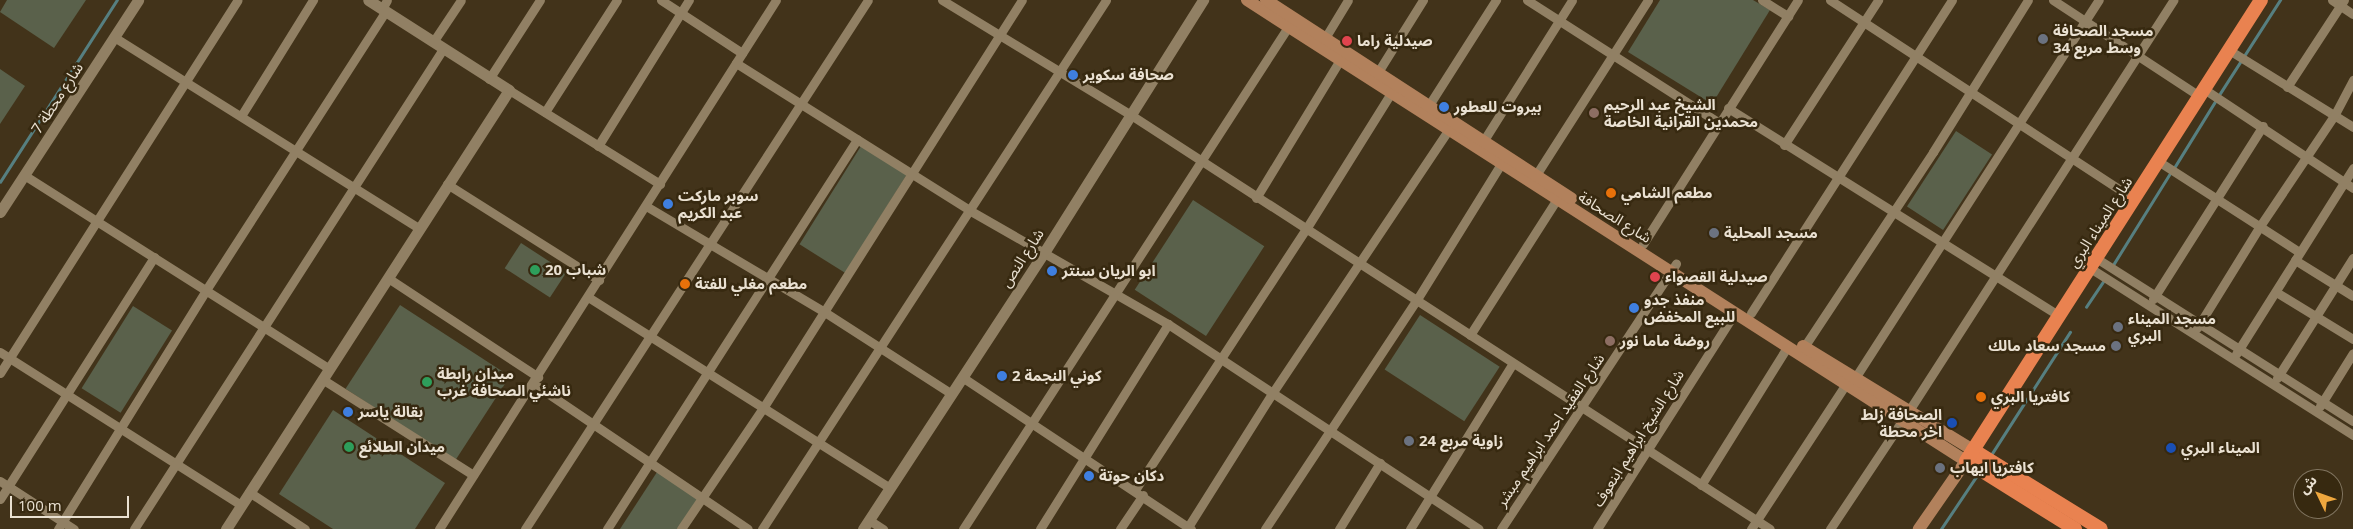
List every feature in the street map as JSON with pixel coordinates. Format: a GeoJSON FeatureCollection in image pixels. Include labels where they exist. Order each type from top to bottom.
{"type":"FeatureCollection","features":[{"type":"Feature","properties":{"kind":"highway","name":"شارع الميناء البري"},"geometry":{"type":"LineString","coordinates":[[1970,455],[2261,0]]}},
{"type":"Feature","properties":{"kind":"highway"},"geometry":{"type":"LineString","coordinates":[[1970,455],[2074,529]]}},
{"type":"Feature","properties":{"kind":"highway"},"geometry":{"type":"LineString","coordinates":[[1970,455],[2101,529]]}},
{"type":"Feature","properties":{"kind":"main road","name":"شارع الصحافة"},"geometry":{"type":"LineString","coordinates":[[1247,0],[1557,199],[1804,346],[1850,381]]}},
{"type":"Feature","properties":{"kind":"main road","name":"شارع الصحافة"},"geometry":{"type":"LineString","coordinates":[[1271,1],[1643,244],[1734,312],[1970,455]]}},
{"type":"Feature","properties":{"kind":"main road"},"geometry":{"type":"LineString","coordinates":[[1920,529],[1970,455]]}},
{"type":"Feature","properties":{"kind":"street","name":"شارع محطة 7"},"geometry":{"type":"LineString","coordinates":[[0,212],[138,0]]}},
{"type":"Feature","properties":{"kind":"street"},"geometry":{"type":"LineString","coordinates":[[0,373],[238,0]]}},
{"type":"Feature","properties":{"kind":"street"},"geometry":{"type":"LineString","coordinates":[[241,116],[313,0]]}},
{"type":"Feature","properties":{"kind":"street"},"geometry":{"type":"LineString","coordinates":[[368,0],[385,7],[438,46],[489,79],[660,184]]}},
{"type":"Feature","properties":{"kind":"street"},"geometry":{"type":"LineString","coordinates":[[134,529],[262,326],[353,188],[438,46],[460,0]]}},
{"type":"Feature","properties":{"kind":"street"},"geometry":{"type":"LineString","coordinates":[[489,79],[540,0]]}},
{"type":"Feature","properties":{"kind":"street"},"geometry":{"type":"LineString","coordinates":[[545,112],[617,0]]}},
{"type":"Feature","properties":{"kind":"street"},"geometry":{"type":"LineString","coordinates":[[662,0],[742,53]]}},
{"type":"Feature","properties":{"kind":"street"},"geometry":{"type":"LineString","coordinates":[[598,146],[689,0]]}},
{"type":"Feature","properties":{"kind":"street"},"geometry":{"type":"LineString","coordinates":[[443,527],[473,475],[536,380],[776,0]]}},
{"type":"Feature","properties":{"kind":"street"},"geometry":{"type":"LineString","coordinates":[[525,529],[712,244],[868,0]]}},
{"type":"Feature","properties":{"kind":"street"},"geometry":{"type":"LineString","coordinates":[[681,529],[763,408],[911,172],[1022,0]]}},
{"type":"Feature","properties":{"kind":"street"},"geometry":{"type":"LineString","coordinates":[[762,529],[820,443],[1057,71],[1106,0]]}},
{"type":"Feature","properties":{"kind":"street","name":"شارع النص"},"geometry":{"type":"LineString","coordinates":[[866,524],[950,393],[1045,251],[1203,0]]}},
{"type":"Feature","properties":{"kind":"street"},"geometry":{"type":"LineString","coordinates":[[1325,38],[1348,0]]}},
{"type":"Feature","properties":{"kind":"street"},"geometry":{"type":"LineString","coordinates":[[1378,72],[1423,0]]}},
{"type":"Feature","properties":{"kind":"street"},"geometry":{"type":"LineString","coordinates":[[1429,105],[1496,0]]}},
{"type":"Feature","properties":{"kind":"street"},"geometry":{"type":"LineString","coordinates":[[1527,0],[1558,22],[1718,122]]}},
{"type":"Feature","properties":{"kind":"street"},"geometry":{"type":"LineString","coordinates":[[1484,140],[1572,0]]}},
{"type":"Feature","properties":{"kind":"street"},"geometry":{"type":"LineString","coordinates":[[1536,175],[1648,0]]}},
{"type":"Feature","properties":{"kind":"street"},"geometry":{"type":"LineString","coordinates":[[1762,0],[1788,16]]}},
{"type":"Feature","properties":{"kind":"street"},"geometry":{"type":"LineString","coordinates":[[1643,244],[1718,122],[1798,0]]}},
{"type":"Feature","properties":{"kind":"street"},"geometry":{"type":"LineString","coordinates":[[1830,0],[1970,90],[2134,200]]}},
{"type":"Feature","properties":{"kind":"street"},"geometry":{"type":"LineString","coordinates":[[1784,144],[1878,0]]}},
{"type":"Feature","properties":{"kind":"street"},"geometry":{"type":"LineString","coordinates":[[1751,314],[1952,0]]}},
{"type":"Feature","properties":{"kind":"street"},"geometry":{"type":"LineString","coordinates":[[1804,346],[1894,212],[2028,0]]}},
{"type":"Feature","properties":{"kind":"street"},"geometry":{"type":"LineString","coordinates":[[2053,0],[2202,93],[2262,126],[2353,188]]}},
{"type":"Feature","properties":{"kind":"street"},"geometry":{"type":"LineString","coordinates":[[1751,529],[1943,244],[2099,0]]}},
{"type":"Feature","properties":{"kind":"street"},"geometry":{"type":"LineString","coordinates":[[1830,529],[1996,278],[2174,0]]}},
{"type":"Feature","properties":{"kind":"street"},"geometry":{"type":"LineString","coordinates":[[945,1],[1057,71],[1131,114],[1200,162],[1770,529]]}},
{"type":"Feature","properties":{"kind":"street"},"geometry":{"type":"LineString","coordinates":[[2287,87],[2339,2],[2353,14]]}},
{"type":"Feature","properties":{"kind":"street"},"geometry":{"type":"LineString","coordinates":[[60,525],[385,7]]}},
{"type":"Feature","properties":{"kind":"street"},"geometry":{"type":"LineString","coordinates":[[963,529],[1288,27]]}},
{"type":"Feature","properties":{"kind":"street"},"geometry":{"type":"LineString","coordinates":[[114,38],[187,81],[353,188],[419,228]]}},
{"type":"Feature","properties":{"kind":"street"},"geometry":{"type":"LineString","coordinates":[[2229,50],[2353,127]]}},
{"type":"Feature","properties":{"kind":"street"},"geometry":{"type":"LineString","coordinates":[[1256,198],[1340,60]]}},
{"type":"Feature","properties":{"kind":"street"},"geometry":{"type":"LineString","coordinates":[[736,63],[969,210],[1045,251],[1168,324],[1221,358],[1271,395],[1380,463],[1479,529]]}},
{"type":"Feature","properties":{"kind":"street"},"geometry":{"type":"LineString","coordinates":[[2194,332],[2260,226],[2334,116],[2353,80]]}},
{"type":"Feature","properties":{"kind":"street"},"geometry":{"type":"LineString","coordinates":[[226,529],[509,90]]}},
{"type":"Feature","properties":{"kind":"street"},"geometry":{"type":"LineString","coordinates":[[1120,529],[1139,492],[1221,358],[1306,230],[1391,93]]}},
{"type":"Feature","properties":{"kind":"street"},"geometry":{"type":"LineString","coordinates":[[1728,108],[2059,316]]}},
{"type":"Feature","properties":{"kind":"street"},"geometry":{"type":"LineString","coordinates":[[2149,304],[2218,199],[2262,126]]}},
{"type":"Feature","properties":{"kind":"street"},"geometry":{"type":"LineString","coordinates":[[962,377],[1086,456],[1190,528],[1271,395],[1361,265],[1449,130]]}},
{"type":"Feature","properties":{"kind":"street"},"geometry":{"type":"LineString","coordinates":[[607,529],[858,140]]}},
{"type":"Feature","properties":{"kind":"street"},"geometry":{"type":"LineString","coordinates":[[2158,160],[2260,226],[2297,256],[2353,296]]}},
{"type":"Feature","properties":{"kind":"street"},"geometry":{"type":"LineString","coordinates":[[1265,529],[1416,300],[1501,164]]}},
{"type":"Feature","properties":{"kind":"street"},"geometry":{"type":"LineString","coordinates":[[2234,358],[2353,168]]}},
{"type":"Feature","properties":{"kind":"street"},"geometry":{"type":"LineString","coordinates":[[24,175],[330,369]]}},
{"type":"Feature","properties":{"kind":"street"},"geometry":{"type":"LineString","coordinates":[[447,184],[599,280]]}},
{"type":"Feature","properties":{"kind":"street"},"geometry":{"type":"LineString","coordinates":[[1470,335],[1557,199]]}},
{"type":"Feature","properties":{"kind":"street"},"geometry":{"type":"LineString","coordinates":[[646,206],[823,312],[950,393]]}},
{"type":"Feature","properties":{"kind":"street"},"geometry":{"type":"LineString","coordinates":[[0,499],[4,484],[66,393],[154,257]]}},
{"type":"Feature","properties":{"kind":"street"},"geometry":{"type":"LineString","coordinates":[[2273,384],[2353,258]]}},
{"type":"Feature","properties":{"kind":"street"},"geometry":{"type":"LineString","coordinates":[[2093,263],[2156,295],[2353,421]]}},
{"type":"Feature","properties":{"kind":"street"},"geometry":{"type":"LineString","coordinates":[[2093,263],[2149,304],[2353,435]]}},
{"type":"Feature","properties":{"kind":"street","name":"شارع الفقيد احمد ابراهيم مبشر"},"geometry":{"type":"LineString","coordinates":[[1501,529],[1583,408],[1673,267]]}},
{"type":"Feature","properties":{"kind":"street"},"geometry":{"type":"LineString","coordinates":[[388,278],[748,529]]}},
{"type":"Feature","properties":{"kind":"street"},"geometry":{"type":"LineString","coordinates":[[2276,292],[2353,338]]}},
{"type":"Feature","properties":{"kind":"street"},"geometry":{"type":"LineString","coordinates":[[588,297],[710,371],[763,408],[889,487]]}},
{"type":"Feature","properties":{"kind":"street","name":"شارع الشيخ ابراهيم ابنعوف"},"geometry":{"type":"LineString","coordinates":[[1597,529],[1734,312]]}},
{"type":"Feature","properties":{"kind":"street"},"geometry":{"type":"LineString","coordinates":[[1040,529],[1168,324]]}},
{"type":"Feature","properties":{"kind":"street"},"geometry":{"type":"LineString","coordinates":[[1701,484],[1788,346]]}},
{"type":"Feature","properties":{"kind":"street"},"geometry":{"type":"LineString","coordinates":[[0,352],[176,461],[241,505]]}},
{"type":"Feature","properties":{"kind":"street"},"geometry":{"type":"LineString","coordinates":[[2316,412],[2353,353]]}},
{"type":"Feature","properties":{"kind":"street"},"geometry":{"type":"LineString","coordinates":[[1410,529],[1513,363]]}},
{"type":"Feature","properties":{"kind":"street"},"geometry":{"type":"LineString","coordinates":[[322,380],[473,475]]}},
{"type":"Feature","properties":{"kind":"street"},"geometry":{"type":"LineString","coordinates":[[1339,529],[1380,463]]}},
{"type":"Feature","properties":{"kind":"street"},"geometry":{"type":"LineString","coordinates":[[4,484],[60,525],[74,529]]}},
{"type":"Feature","properties":{"kind":"street"},"geometry":{"type":"LineString","coordinates":[[249,492],[305,529]]}},
{"type":"Feature","properties":{"kind":"street"},"geometry":{"type":"LineString","coordinates":[[866,524],[883,529]]}},
{"type":"Feature","properties":{"kind":"green space"},"geometry":{"type":"Polygon","coordinates":[[[7,0],[86,0],[54,48],[0,12],[7,0]]]}},
{"type":"Feature","properties":{"kind":"green space"},"geometry":{"type":"Polygon","coordinates":[[[1660,0],[1753,0],[1770,10],[1712,104],[1628,52],[1660,0]]]}},
{"type":"Feature","properties":{"kind":"green space"},"geometry":{"type":"Polygon","coordinates":[[[0,69],[25,86],[0,124],[0,69]]]}},
{"type":"Feature","properties":{"kind":"green space"},"geometry":{"type":"Polygon","coordinates":[[[1956,131],[1992,154],[1943,230],[1907,206],[1956,131]]]}},
{"type":"Feature","properties":{"kind":"green space"},"geometry":{"type":"Polygon","coordinates":[[[861,146],[907,175],[845,273],[800,244],[861,146]]]}},
{"type":"Feature","properties":{"kind":"green space"},"geometry":{"type":"Polygon","coordinates":[[[1193,200],[1264,246],[1206,336],[1135,290],[1193,200]]]}},
{"type":"Feature","properties":{"kind":"green space","name":"شباب 20"},"geometry":{"type":"Polygon","coordinates":[[[521,243],[566,272],[550,298],[505,268],[521,243]]]}},
{"type":"Feature","properties":{"kind":"green space","name":"ميدان رابطة ناشئي الصحافة غرب"},"geometry":{"type":"Polygon","coordinates":[[[400,305],[510,376],[455,460],[346,389],[400,305]]]}},
{"type":"Feature","properties":{"kind":"green space"},"geometry":{"type":"Polygon","coordinates":[[[133,306],[172,330],[121,413],[82,388],[133,306]]]}},
{"type":"Feature","properties":{"kind":"green space"},"geometry":{"type":"Polygon","coordinates":[[[1420,315],[1500,367],[1464,421],[1385,370],[1420,315]]]}},
{"type":"Feature","properties":{"kind":"green space","name":"ميدان الطلائع"},"geometry":{"type":"Polygon","coordinates":[[[333,410],[445,483],[415,529],[333,529],[279,494],[333,410]]]}},
{"type":"Feature","properties":{"kind":"green space"},"geometry":{"type":"Polygon","coordinates":[[[659,469],[704,499],[684,529],[620,529],[659,469]]]}},
{"type":"Feature","properties":{"kind":"waterway"},"geometry":{"type":"LineString","coordinates":[[0,182],[117,0]]}},
{"type":"Feature","properties":{"kind":"waterway"},"geometry":{"type":"LineString","coordinates":[[2219,95],[2280,0]]}},
{"type":"Feature","properties":{"kind":"waterway"},"geometry":{"type":"LineString","coordinates":[[2174,168],[2216,100]]}},
{"type":"Feature","properties":{"kind":"waterway"},"geometry":{"type":"LineString","coordinates":[[2113,265],[2171,172]]}},
{"type":"Feature","properties":{"kind":"waterway"},"geometry":{"type":"LineString","coordinates":[[2086,307],[2104,280]]}},
{"type":"Feature","properties":{"kind":"waterway"},"geometry":{"type":"LineString","coordinates":[[1991,455],[2070,332]]}},
{"type":"Feature","properties":{"kind":"waterway"},"geometry":{"type":"LineString","coordinates":[[1941,529],[1978,474]]}},
{"type":"Feature","properties":{"kind":"place","name":"مسجد الصحافة وسط مربع 34"},"geometry":{"type":"Point","coordinates":[2043,39]}},
{"type":"Feature","properties":{"kind":"place","name":"صيدلية راما"},"geometry":{"type":"Point","coordinates":[1347,41]}},
{"type":"Feature","properties":{"kind":"place","name":"صحافة سكوير"},"geometry":{"type":"Point","coordinates":[1073,75]}},
{"type":"Feature","properties":{"kind":"place","name":"بيروت للعطور"},"geometry":{"type":"Point","coordinates":[1444,107]}},
{"type":"Feature","properties":{"kind":"place","name":"الشيخ عبد الرحيم محمدين القرانية الخاصة"},"geometry":{"type":"Point","coordinates":[1594,113]}},
{"type":"Feature","properties":{"kind":"place","name":"مطعم الشامي"},"geometry":{"type":"Point","coordinates":[1611,193]}},
{"type":"Feature","properties":{"kind":"place","name":"سوبر ماركت عبد الكريم"},"geometry":{"type":"Point","coordinates":[668,204]}},
{"type":"Feature","properties":{"kind":"place","name":"مسجد المحلية"},"geometry":{"type":"Point","coordinates":[1714,233]}},
{"type":"Feature","properties":{"kind":"place","name":"شباب 20"},"geometry":{"type":"Point","coordinates":[535,270]}},
{"type":"Feature","properties":{"kind":"place","name":"ابو الريان سنتر"},"geometry":{"type":"Point","coordinates":[1052,271]}},
{"type":"Feature","properties":{"kind":"place","name":"صيدلية القصواء"},"geometry":{"type":"Point","coordinates":[1655,277]}},
{"type":"Feature","properties":{"kind":"place","name":"مطعم مغلي للفتة"},"geometry":{"type":"Point","coordinates":[685,284]}},
{"type":"Feature","properties":{"kind":"place","name":"منفذ جدو للبيع المخفض"},"geometry":{"type":"Point","coordinates":[1634,308]}},
{"type":"Feature","properties":{"kind":"place","name":"مسجد الميناء البري"},"geometry":{"type":"Point","coordinates":[2118,327]}},
{"type":"Feature","properties":{"kind":"place","name":"روضة ماما نور"},"geometry":{"type":"Point","coordinates":[1610,341]}},
{"type":"Feature","properties":{"kind":"place","name":"مسجد سعاد مالك"},"geometry":{"type":"Point","coordinates":[2116,346]}},
{"type":"Feature","properties":{"kind":"place","name":"كوني النجمة 2"},"geometry":{"type":"Point","coordinates":[1002,376]}},
{"type":"Feature","properties":{"kind":"place","name":"ميدان رابطة ناشئي الصحافة غرب"},"geometry":{"type":"Point","coordinates":[427,382]}},
{"type":"Feature","properties":{"kind":"place","name":"كافتريا البري"},"geometry":{"type":"Point","coordinates":[1981,397]}},
{"type":"Feature","properties":{"kind":"place","name":"بقالة ياسر"},"geometry":{"type":"Point","coordinates":[348,412]}},
{"type":"Feature","properties":{"kind":"place","name":"الصحافة زلط اخر محطة"},"geometry":{"type":"Point","coordinates":[1952,423]}},
{"type":"Feature","properties":{"kind":"place","name":"زاوية مربع 24"},"geometry":{"type":"Point","coordinates":[1409,441]}},
{"type":"Feature","properties":{"kind":"place","name":"ميدان الطلائع"},"geometry":{"type":"Point","coordinates":[349,447]}},
{"type":"Feature","properties":{"kind":"place","name":"الميناء البري"},"geometry":{"type":"Point","coordinates":[2171,448]}},
{"type":"Feature","properties":{"kind":"place","name":"كافتريا ايهاب"},"geometry":{"type":"Point","coordinates":[1940,468]}},
{"type":"Feature","properties":{"kind":"place","name":"دكان حوتة"},"geometry":{"type":"Point","coordinates":[1089,476]}}]}
